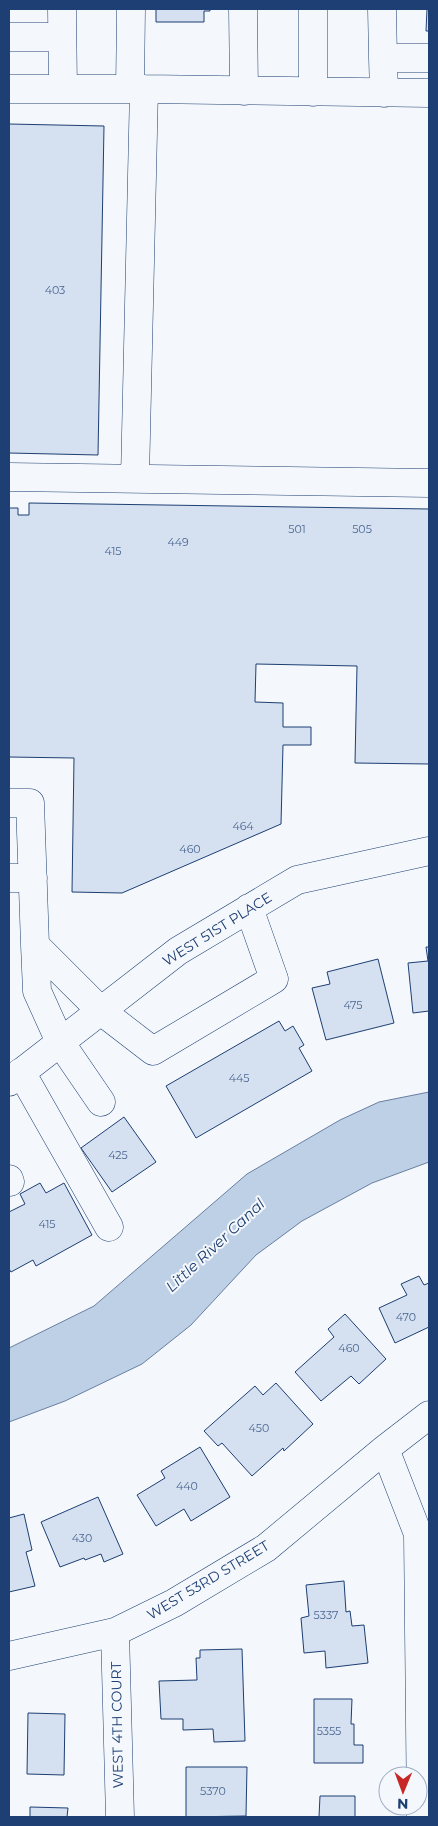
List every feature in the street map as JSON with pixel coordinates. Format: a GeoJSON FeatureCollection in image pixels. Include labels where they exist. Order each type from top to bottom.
{"type":"FeatureCollection","features":[{"type":"Feature","properties":{"kind":"street"},"geometry":{"type":"LineString","coordinates":[[62,9],[63,89]]}},
{"type":"Feature","properties":{"kind":"street"},"geometry":{"type":"LineString","coordinates":[[131,9],[137,89],[135,478]]}},
{"type":"Feature","properties":{"kind":"street"},"geometry":{"type":"LineString","coordinates":[[243,9],[244,91]]}},
{"type":"Feature","properties":{"kind":"street"},"geometry":{"type":"LineString","coordinates":[[313,9],[313,92]]}},
{"type":"Feature","properties":{"kind":"street"},"geometry":{"type":"LineString","coordinates":[[382,9],[384,93]]}},
{"type":"Feature","properties":{"kind":"street"},"geometry":{"type":"LineString","coordinates":[[9,37],[62,37]]}},
{"type":"Feature","properties":{"kind":"street"},"geometry":{"type":"LineString","coordinates":[[383,58],[429,58]]}},
{"type":"Feature","properties":{"kind":"street"},"geometry":{"type":"LineString","coordinates":[[9,89],[137,89],[429,94]]}},
{"type":"Feature","properties":{"kind":"street"},"geometry":{"type":"LineString","coordinates":[[9,478],[429,483]]}},
{"type":"Feature","properties":{"kind":"street"},"geometry":{"type":"LineString","coordinates":[[9,803],[30,803],[21,878],[36,945],[37,991],[60,1042],[101,1102]]}},
{"type":"Feature","properties":{"kind":"street","name":"WEST 51ST PLACE"},"geometry":{"type":"LineString","coordinates":[[15,1077],[178,951],[297,880],[429,851]]}},
{"type":"Feature","properties":{"kind":"street"},"geometry":{"type":"LineString","coordinates":[[36,945],[100,1011],[153,1051],[274,979],[249,908]]}},
{"type":"Feature","properties":{"kind":"street"},"geometry":{"type":"LineString","coordinates":[[15,1077],[110,1227]]}},
{"type":"Feature","properties":{"kind":"street","name":"WEST 53RD STREET"},"geometry":{"type":"LineString","coordinates":[[9,1656],[115,1632],[174,1603],[266,1548],[429,1415]]}},
{"type":"Feature","properties":{"kind":"street"},"geometry":{"type":"LineString","coordinates":[[385,1449],[418,1534],[421,1817]]}},
{"type":"Feature","properties":{"kind":"street","name":"WEST 4TH COURT"},"geometry":{"type":"LineString","coordinates":[[115,1632],[120,1817]]}},
{"type":"Feature","properties":{"kind":"water","name":"Little River Canal"},"geometry":{"type":"Polygon","coordinates":[[[429,1092],[429,1162],[372,1183],[302,1221],[256,1255],[191,1325],[142,1364],[65,1401],[9,1422],[9,1348],[94,1306],[247,1174],[340,1120],[379,1102],[429,1092]]]}},
{"type":"Feature","properties":{"kind":"building"},"geometry":{"type":"Polygon","coordinates":[[[156,9],[210,9],[210,11],[204,11],[204,22],[156,22],[156,9]]]}},
{"type":"Feature","properties":{"kind":"building"},"geometry":{"type":"Polygon","coordinates":[[[427,9],[429,9],[429,31],[426,31],[427,9]]]}},
{"type":"Feature","properties":{"kind":"building"},"geometry":{"type":"Polygon","coordinates":[[[9,124],[104,126],[98,455],[9,453],[9,124]]]}},
{"type":"Feature","properties":{"kind":"building"},"geometry":{"type":"Polygon","coordinates":[[[29,503],[429,509],[429,764],[355,763],[357,666],[256,664],[255,702],[283,703],[283,727],[311,727],[311,745],[283,745],[281,824],[122,893],[72,892],[74,758],[9,757],[9,508],[18,508],[18,515],[29,515],[29,503]]]}},
{"type":"Feature","properties":{"kind":"building"},"geometry":{"type":"Polygon","coordinates":[[[426,947],[429,947],[429,1011],[413,1013],[408,963],[428,961],[426,947]]]}},
{"type":"Feature","properties":{"kind":"building"},"geometry":{"type":"Polygon","coordinates":[[[378,959],[394,1023],[326,1040],[312,988],[330,984],[327,972],[378,959]]]}},
{"type":"Feature","properties":{"kind":"building"},"geometry":{"type":"Polygon","coordinates":[[[279,1021],[285,1031],[293,1026],[304,1045],[299,1048],[312,1071],[196,1138],[166,1086],[279,1021]]]}},
{"type":"Feature","properties":{"kind":"building"},"geometry":{"type":"Polygon","coordinates":[[[124,1117],[156,1162],[112,1192],[81,1148],[124,1117]]]}},
{"type":"Feature","properties":{"kind":"building"},"geometry":{"type":"Polygon","coordinates":[[[40,1183],[46,1193],[64,1183],[92,1235],[36,1266],[33,1260],[11,1272],[9,1269],[9,1212],[25,1204],[20,1194],[40,1183]]]}},
{"type":"Feature","properties":{"kind":"building"},"geometry":{"type":"Polygon","coordinates":[[[419,1276],[424,1285],[429,1283],[429,1327],[395,1343],[379,1308],[407,1295],[401,1284],[419,1276]]]}},
{"type":"Feature","properties":{"kind":"building"},"geometry":{"type":"Polygon","coordinates":[[[345,1314],[386,1359],[359,1384],[351,1376],[321,1401],[295,1372],[334,1337],[328,1329],[345,1314]]]}},
{"type":"Feature","properties":{"kind":"building"},"geometry":{"type":"Polygon","coordinates":[[[276,1383],[313,1424],[284,1451],[283,1448],[252,1476],[222,1443],[218,1446],[204,1431],[255,1386],[263,1395],[276,1383]]]}},
{"type":"Feature","properties":{"kind":"building"},"geometry":{"type":"Polygon","coordinates":[[[200,1447],[230,1497],[191,1521],[184,1509],[156,1526],[137,1495],[165,1478],[161,1471],[200,1447]]]}},
{"type":"Feature","properties":{"kind":"building"},"geometry":{"type":"Polygon","coordinates":[[[98,1497],[123,1554],[104,1562],[101,1554],[60,1567],[41,1522],[98,1497]]]}},
{"type":"Feature","properties":{"kind":"building"},"geometry":{"type":"Polygon","coordinates":[[[24,1514],[32,1550],[26,1552],[35,1586],[9,1592],[9,1518],[24,1514]]]}},
{"type":"Feature","properties":{"kind":"building"},"geometry":{"type":"Polygon","coordinates":[[[344,1581],[346,1612],[350,1611],[352,1626],[364,1625],[368,1663],[326,1668],[325,1651],[304,1653],[301,1618],[309,1616],[306,1585],[344,1581]]]}},
{"type":"Feature","properties":{"kind":"building"},"geometry":{"type":"Polygon","coordinates":[[[242,1649],[245,1741],[214,1742],[213,1729],[183,1730],[183,1719],[161,1719],[159,1681],[197,1680],[196,1658],[200,1658],[200,1650],[242,1649]]]}},
{"type":"Feature","properties":{"kind":"building"},"geometry":{"type":"Polygon","coordinates":[[[314,1699],[352,1699],[351,1724],[354,1724],[354,1745],[363,1745],[363,1763],[314,1763],[314,1699]]]}},
{"type":"Feature","properties":{"kind":"building"},"geometry":{"type":"Polygon","coordinates":[[[28,1713],[65,1714],[64,1775],[27,1774],[28,1713]]]}},
{"type":"Feature","properties":{"kind":"building"},"geometry":{"type":"Polygon","coordinates":[[[186,1767],[247,1767],[246,1816],[186,1817],[186,1767]]]}},
{"type":"Feature","properties":{"kind":"building"},"geometry":{"type":"Polygon","coordinates":[[[320,1796],[355,1796],[355,1817],[319,1817],[320,1796]]]}},
{"type":"Feature","properties":{"kind":"building"},"geometry":{"type":"Polygon","coordinates":[[[30,1807],[68,1808],[67,1817],[30,1817],[30,1807]]]}}]}
